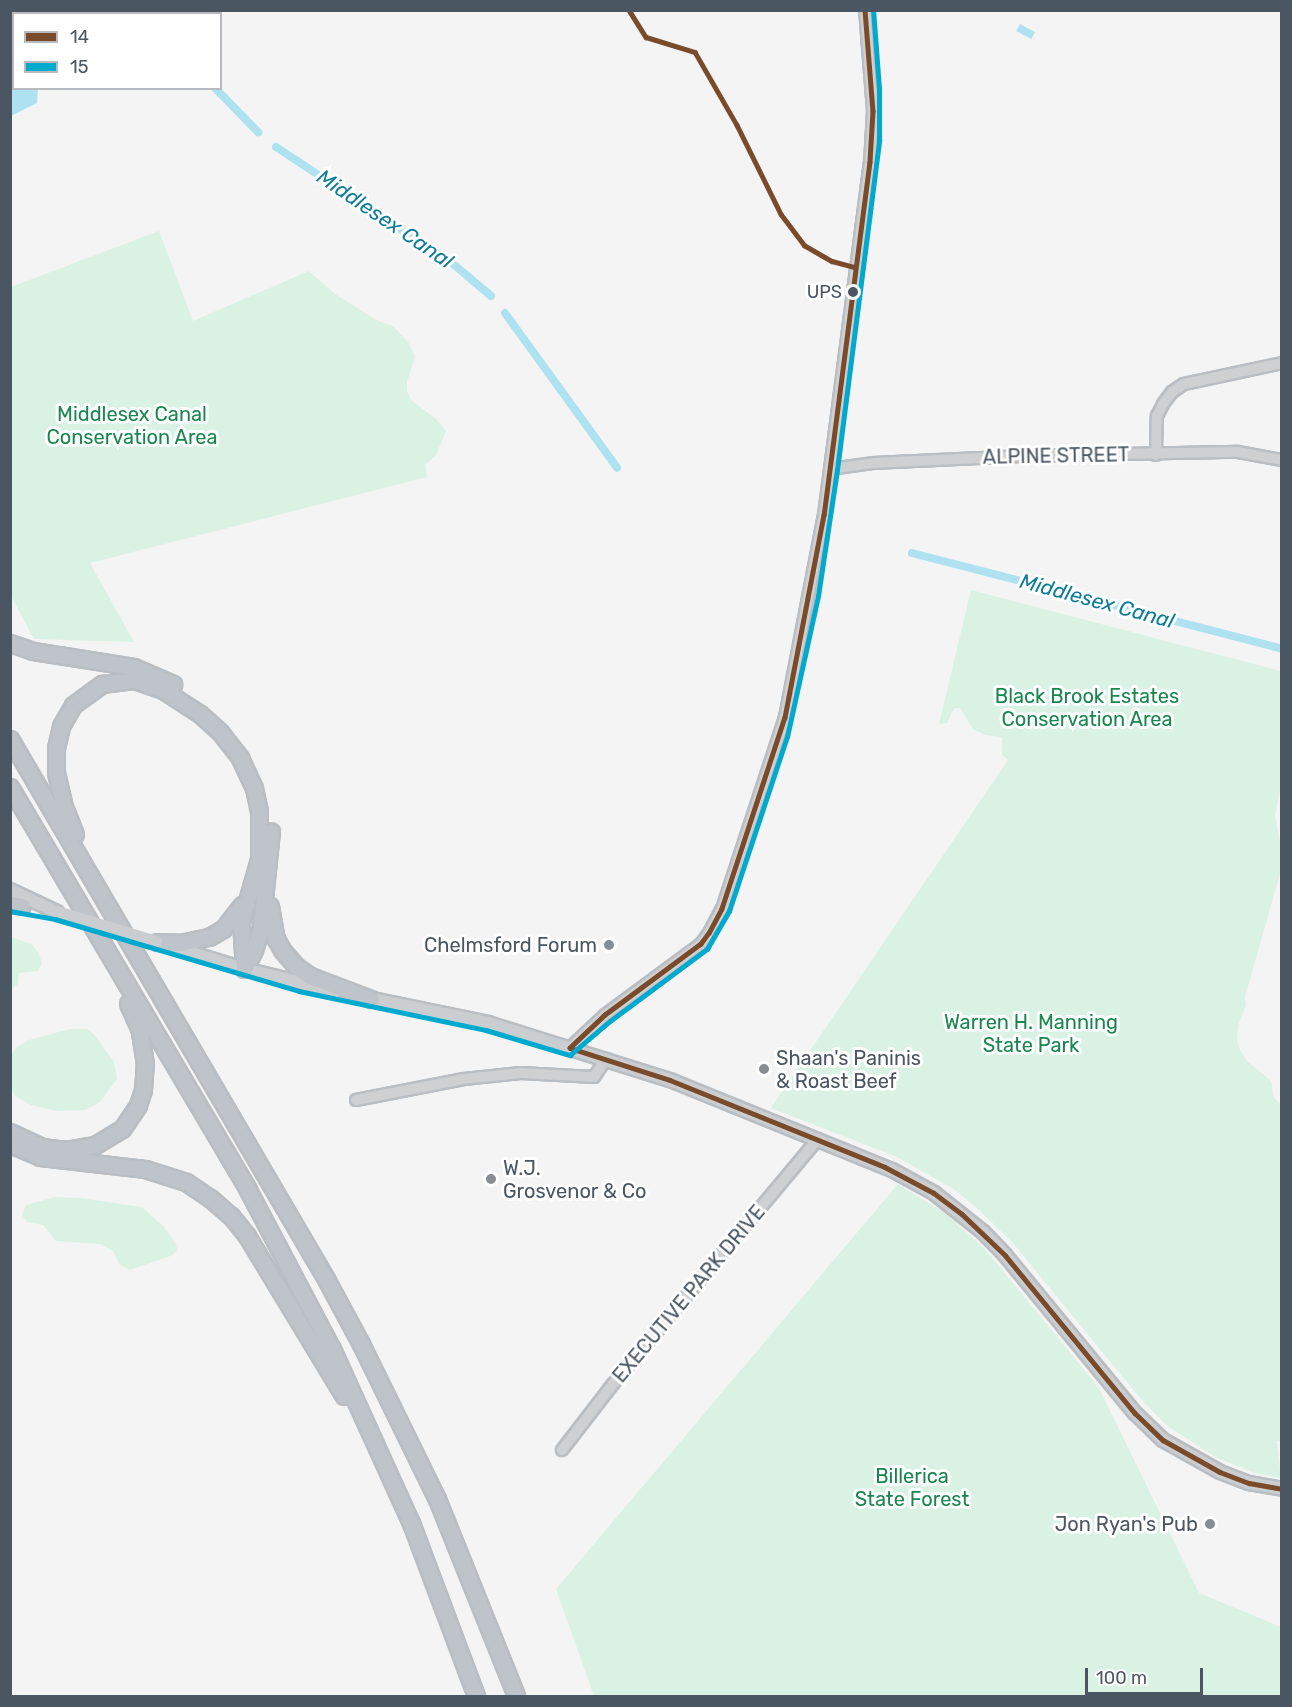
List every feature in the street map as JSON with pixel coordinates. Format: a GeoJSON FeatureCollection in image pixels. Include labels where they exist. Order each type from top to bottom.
{"type":"FeatureCollection","features":[{"type":"Feature","properties":{"kind":"highway"},"geometry":{"type":"LineString","coordinates":[[10,643],[33,651],[145,670],[188,694],[225,724],[253,761],[268,802],[271,836],[261,928],[254,950],[244,969]]}},
{"type":"Feature","properties":{"kind":"highway"},"geometry":{"type":"LineString","coordinates":[[96,884],[64,807],[56,773],[56,748],[61,726],[73,705],[102,684],[134,680],[163,690],[200,714],[230,743],[244,765],[254,788],[261,829],[258,865],[247,898],[241,929],[244,969]]}},
{"type":"Feature","properties":{"kind":"highway"},"geometry":{"type":"LineString","coordinates":[[10,739],[326,1279],[371,1364],[437,1499],[516,1696]]}},
{"type":"Feature","properties":{"kind":"highway"},"geometry":{"type":"LineString","coordinates":[[10,787],[278,1246],[332,1350],[415,1534],[476,1696]]}},
{"type":"Feature","properties":{"kind":"highway"},"geometry":{"type":"LineString","coordinates":[[267,885],[274,930],[288,958],[310,976],[371,999]]}},
{"type":"Feature","properties":{"kind":"highway"},"geometry":{"type":"LineString","coordinates":[[157,942],[189,942],[214,935],[229,923],[247,898]]}},
{"type":"Feature","properties":{"kind":"highway"},"geometry":{"type":"LineString","coordinates":[[10,1132],[42,1147],[66,1150],[86,1148],[102,1143],[117,1133],[138,1105],[142,1090],[143,1045],[139,1028],[102,943]]}},
{"type":"Feature","properties":{"kind":"highway"},"geometry":{"type":"LineString","coordinates":[[10,1144],[40,1157],[128,1166],[159,1172],[186,1182],[220,1206],[247,1236],[381,1456]]}},
{"type":"Feature","properties":{"kind":"main road"},"geometry":{"type":"LineString","coordinates":[[10,890],[57,912]]}},
{"type":"Feature","properties":{"kind":"main road"},"geometry":{"type":"LineString","coordinates":[[14,904],[57,912],[244,969],[371,999],[488,1023],[670,1080],[892,1170],[934,1193],[962,1214],[1005,1255],[1135,1413],[1164,1440],[1220,1472],[1249,1482],[1281,1489]]}},
{"type":"Feature","properties":{"kind":"street"},"geometry":{"type":"LineString","coordinates":[[570,1048],[605,1015],[701,944],[722,909],[785,717],[811,595],[831,469],[872,139],[872,89],[865,10]]}},
{"type":"Feature","properties":{"kind":"street"},"geometry":{"type":"LineString","coordinates":[[1156,455],[1158,417],[1163,404],[1172,392],[1184,384],[1281,363]]}},
{"type":"Feature","properties":{"kind":"street","name":"ALPINE STREET"},"geometry":{"type":"LineString","coordinates":[[831,469],[844,465],[914,460],[1238,452],[1281,460]]}},
{"type":"Feature","properties":{"kind":"street"},"geometry":{"type":"LineString","coordinates":[[356,1100],[464,1079],[521,1073],[594,1077],[606,1059]]}},
{"type":"Feature","properties":{"kind":"street","name":"EXECUTIVE PARK DRIVE"},"geometry":{"type":"LineString","coordinates":[[562,1450],[612,1384],[818,1140]]}},
{"type":"Feature","properties":{"kind":"green space","name":"Middlesex Canal Conservation Area"},"geometry":{"type":"Polygon","coordinates":[[[159,231],[193,321],[309,271],[335,294],[376,320],[393,326],[408,342],[415,356],[407,382],[407,391],[411,400],[436,419],[446,431],[436,455],[425,465],[427,477],[90,563],[134,642],[34,639],[11,596],[11,287],[159,231]]]}},
{"type":"Feature","properties":{"kind":"green space","name":"Warren H. Manning State Park"},"geometry":{"type":"Polygon","coordinates":[[[971,590],[1281,671],[1282,781],[1275,815],[1281,848],[1281,870],[1245,997],[1246,1005],[1239,1023],[1237,1037],[1239,1048],[1247,1061],[1268,1078],[1272,1084],[1273,1096],[1281,1105],[1282,1440],[1277,1441],[1281,1478],[1255,1473],[1217,1458],[1166,1425],[1140,1398],[1013,1243],[955,1190],[897,1157],[771,1108],[1008,760],[1002,755],[1002,737],[985,735],[973,729],[960,708],[954,708],[947,723],[939,724],[971,590]]]}},
{"type":"Feature","properties":{"kind":"green space"},"geometry":{"type":"Polygon","coordinates":[[[11,937],[31,944],[38,952],[42,963],[38,971],[19,973],[18,984],[11,990],[11,937]]]}},
{"type":"Feature","properties":{"kind":"green space"},"geometry":{"type":"Polygon","coordinates":[[[70,1029],[86,1029],[93,1033],[114,1062],[117,1079],[100,1102],[85,1110],[57,1111],[31,1105],[15,1096],[11,1088],[10,1057],[17,1047],[29,1040],[70,1029]]]}},
{"type":"Feature","properties":{"kind":"green space","name":"Billerica State Forest"},"geometry":{"type":"Polygon","coordinates":[[[898,1184],[945,1213],[985,1249],[1099,1388],[1199,1593],[1281,1627],[1281,1696],[594,1696],[556,1589],[898,1184]]]}},
{"type":"Feature","properties":{"kind":"green space"},"geometry":{"type":"Polygon","coordinates":[[[55,1197],[80,1198],[142,1207],[164,1227],[176,1244],[177,1250],[173,1255],[130,1270],[120,1265],[113,1251],[101,1244],[56,1241],[43,1225],[27,1222],[22,1215],[26,1205],[55,1197]]]}},
{"type":"Feature","properties":{"kind":"water"},"geometry":{"type":"Polygon","coordinates":[[[1020,24],[1035,32],[1031,39],[1016,31],[1020,24]]]}},
{"type":"Feature","properties":{"kind":"water"},"geometry":{"type":"Polygon","coordinates":[[[10,51],[12,53],[12,90],[38,90],[37,103],[11,116],[10,51]]]}},
{"type":"Feature","properties":{"kind":"waterway","name":"Middlesex Canal"},"geometry":{"type":"LineString","coordinates":[[217,90],[258,132]]}},
{"type":"Feature","properties":{"kind":"waterway","name":"Middlesex Canal"},"geometry":{"type":"LineString","coordinates":[[276,147],[452,263],[491,296]]}},
{"type":"Feature","properties":{"kind":"waterway","name":"Middlesex Canal"},"geometry":{"type":"LineString","coordinates":[[505,313],[617,468]]}},
{"type":"Feature","properties":{"kind":"waterway","name":"Middlesex Canal"},"geometry":{"type":"LineString","coordinates":[[912,553],[1282,649]]}},
{"type":"Feature","properties":{"kind":"transit line","name":"14"},"geometry":{"type":"LineString","coordinates":[[629,10],[646,37],[695,52],[737,125],[781,214],[804,245],[832,261],[855,267]]}},
{"type":"Feature","properties":{"kind":"transit line","name":"14"},"geometry":{"type":"LineString","coordinates":[[865,10],[873,111],[870,162],[824,515],[785,717],[722,909],[709,933],[701,944],[605,1015],[570,1048],[670,1080],[885,1167],[934,1193],[962,1214],[1005,1255],[1135,1413],[1163,1440],[1220,1472],[1249,1483],[1282,1489]]}},
{"type":"Feature","properties":{"kind":"transit line","name":"15"},"geometry":{"type":"LineString","coordinates":[[10,911],[55,919],[299,991],[486,1030],[570,1055],[610,1021],[707,949],[729,911],[787,737],[818,596],[837,470],[879,140],[879,89],[873,10]]}},
{"type":"Feature","properties":{"kind":"place","name":"UPS"},"geometry":{"type":"Point","coordinates":[853,292]}},
{"type":"Feature","properties":{"kind":"place","name":"Chelmsford Forum"},"geometry":{"type":"Point","coordinates":[609,945]}},
{"type":"Feature","properties":{"kind":"place","name":"Shaan's Paninis & Roast Beef"},"geometry":{"type":"Point","coordinates":[764,1069]}},
{"type":"Feature","properties":{"kind":"place","name":"W.J. Grosvenor & Co"},"geometry":{"type":"Point","coordinates":[491,1179]}},
{"type":"Feature","properties":{"kind":"place","name":"Jon Ryan's Pub"},"geometry":{"type":"Point","coordinates":[1210,1524]}},
{"type":"Feature","properties":{"kind":"park label","name":"Black Brook Estates Conservation Area"},"geometry":{"type":"Point","coordinates":[1087,708]}}]}
